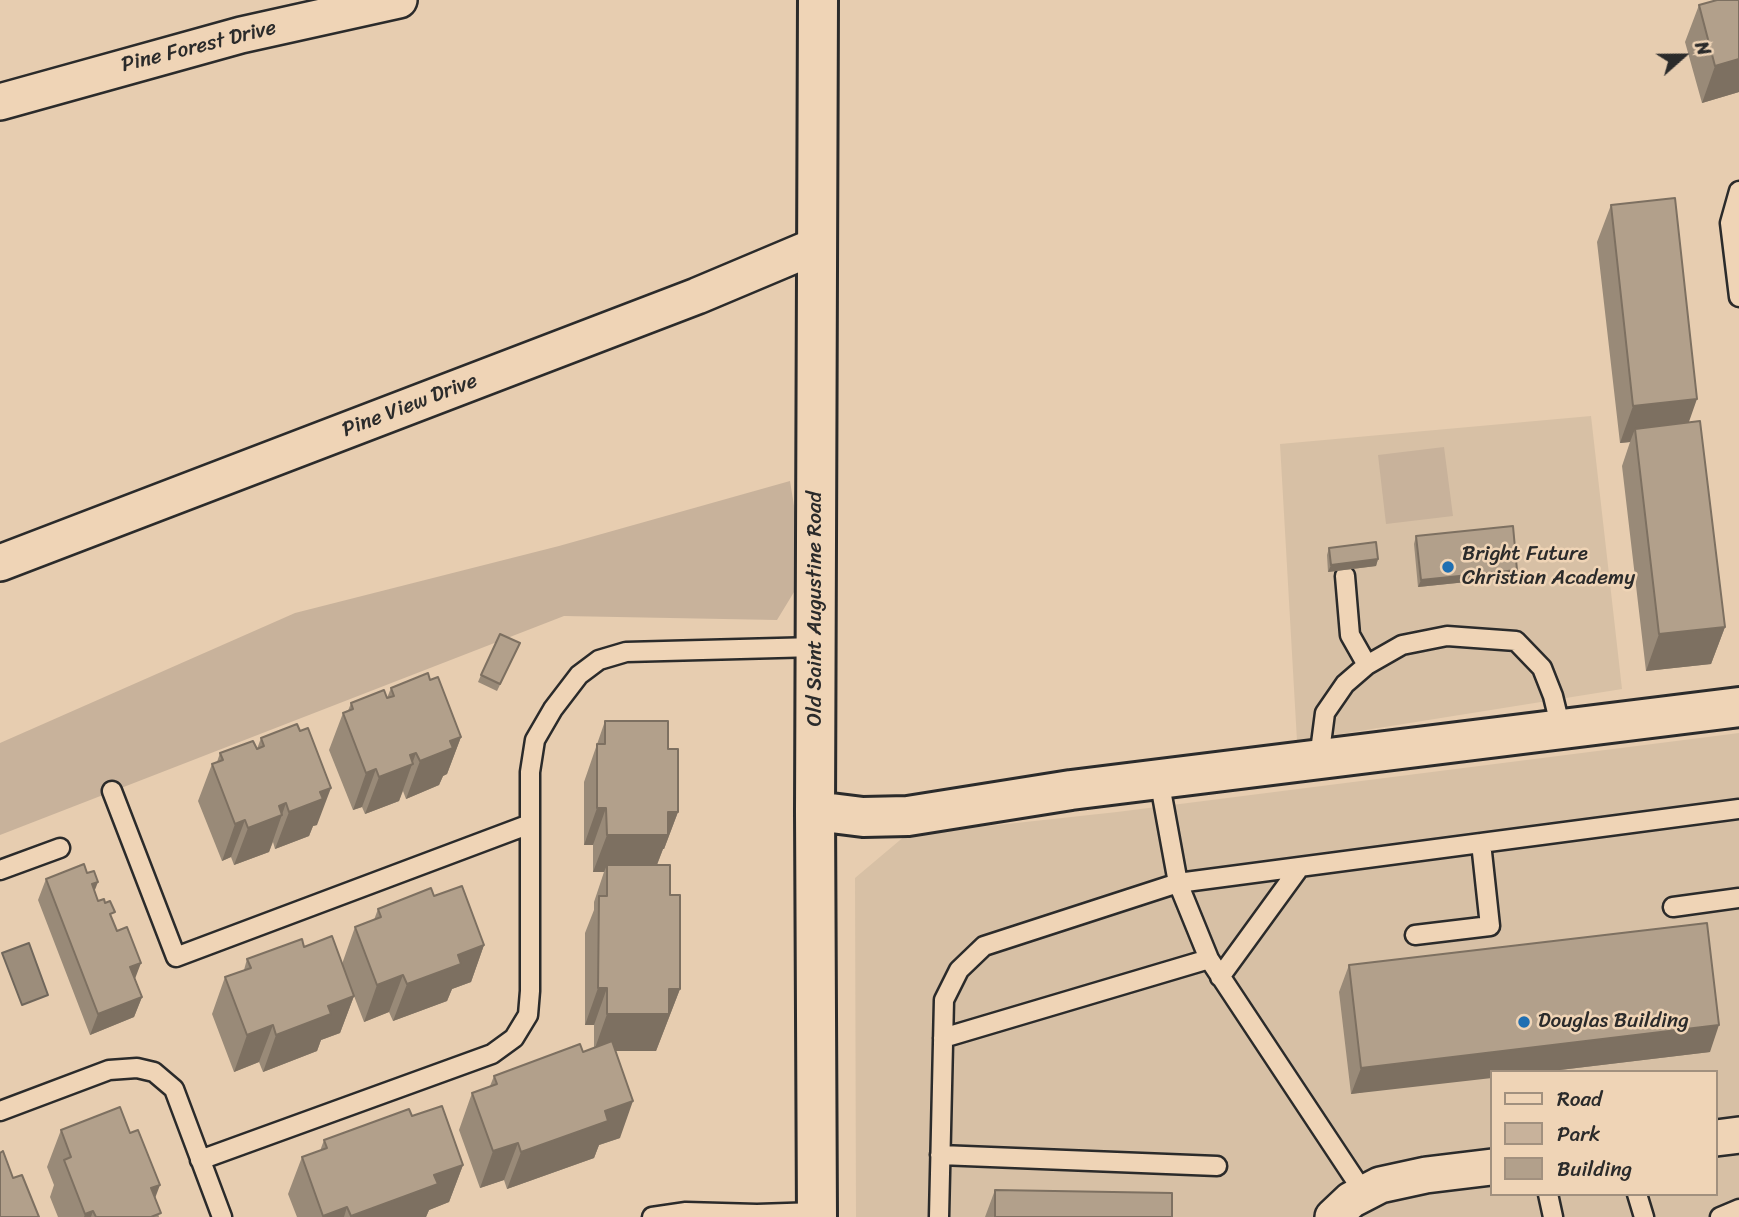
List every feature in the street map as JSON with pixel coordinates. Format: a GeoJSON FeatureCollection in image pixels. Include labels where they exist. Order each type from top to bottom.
{"type":"FeatureCollection","features":[{"type":"Feature","properties":{"kind":"street","name":"Pine Forest Drive"},"geometry":{"type":"LineString","coordinates":[[0,102],[241,35],[399,0]]}},
{"type":"Feature","properties":{"kind":"street","name":"Old Saint Augustine Road"},"geometry":{"type":"LineString","coordinates":[[817,1214],[815,811],[818,0]]}},
{"type":"Feature","properties":{"kind":"street","name":"Pine View Drive"},"geometry":{"type":"LineString","coordinates":[[0,563],[698,296],[818,245]]}},
{"type":"Feature","properties":{"kind":"street"},"geometry":{"type":"LineString","coordinates":[[815,811],[863,817],[908,816],[1071,790],[1739,707]]}},
{"type":"Feature","properties":{"kind":"street"},"geometry":{"type":"LineString","coordinates":[[1718,1138],[1739,1135]]}},
{"type":"Feature","properties":{"kind":"street"},"geometry":{"type":"LineString","coordinates":[[1333,1217],[1351,1200],[1380,1185],[1426,1175],[1490,1167]]}},
{"type":"Feature","properties":{"kind":"lane"},"geometry":{"type":"LineString","coordinates":[[1739,191],[1730,223],[1739,297]]}},
{"type":"Feature","properties":{"kind":"lane"},"geometry":{"type":"LineString","coordinates":[[1345,576],[1350,635],[1367,665]]}},
{"type":"Feature","properties":{"kind":"lane"},"geometry":{"type":"LineString","coordinates":[[1319,759],[1325,713],[1345,684],[1367,665],[1402,645],[1447,636],[1516,641],[1542,668],[1553,696],[1561,729]]}},
{"type":"Feature","properties":{"kind":"lane"},"geometry":{"type":"LineString","coordinates":[[200,1160],[492,1054],[514,1038],[528,1015],[530,991],[530,772],[535,740],[553,709],[579,676],[599,660],[625,652],[816,648]]}},
{"type":"Feature","properties":{"kind":"lane"},"geometry":{"type":"LineString","coordinates":[[1159,779],[1178,883],[1209,959],[1364,1193]]}},
{"type":"Feature","properties":{"kind":"lane"},"geometry":{"type":"LineString","coordinates":[[112,791],[176,957],[530,824]]}},
{"type":"Feature","properties":{"kind":"lane"},"geometry":{"type":"LineString","coordinates":[[939,1217],[944,1000],[959,970],[984,946],[1178,883],[1739,809]]}},
{"type":"Feature","properties":{"kind":"lane"},"geometry":{"type":"LineString","coordinates":[[1415,934],[1490,926],[1481,843]]}},
{"type":"Feature","properties":{"kind":"lane"},"geometry":{"type":"LineString","coordinates":[[0,870],[60,848]]}},
{"type":"Feature","properties":{"kind":"lane"},"geometry":{"type":"LineString","coordinates":[[1220,977],[1300,867]]}},
{"type":"Feature","properties":{"kind":"lane"},"geometry":{"type":"LineString","coordinates":[[1673,907],[1739,898]]}},
{"type":"Feature","properties":{"kind":"lane"},"geometry":{"type":"LineString","coordinates":[[943,1038],[1209,959]]}},
{"type":"Feature","properties":{"kind":"lane"},"geometry":{"type":"LineString","coordinates":[[0,1111],[109,1070],[137,1068],[155,1072],[174,1089],[222,1217]]}},
{"type":"Feature","properties":{"kind":"lane"},"geometry":{"type":"LineString","coordinates":[[940,1155],[1217,1166]]}},
{"type":"Feature","properties":{"kind":"lane"},"geometry":{"type":"LineString","coordinates":[[1548,1196],[1553,1217]]}},
{"type":"Feature","properties":{"kind":"lane"},"geometry":{"type":"LineString","coordinates":[[1638,1196],[1644,1217]]}},
{"type":"Feature","properties":{"kind":"lane"},"geometry":{"type":"LineString","coordinates":[[1720,1217],[1739,1209]]}},
{"type":"Feature","properties":{"kind":"lane"},"geometry":{"type":"LineString","coordinates":[[652,1217],[687,1212],[817,1214]]}},
{"type":"Feature","properties":{"kind":"shaded area","name":"Bright Future Christian Academy"},"geometry":{"type":"Polygon","coordinates":[[[1591,416],[1622,689],[1297,741],[1280,444],[1591,416]]]}},
{"type":"Feature","properties":{"kind":"shaded area"},"geometry":{"type":"Polygon","coordinates":[[[1739,733],[1739,1217],[856,1217],[855,878],[906,835],[1117,812],[1739,733]]]}},
{"type":"Feature","properties":{"kind":"shaded area"},"geometry":{"type":"Polygon","coordinates":[[[29,943],[48,995],[22,1005],[2,953],[29,943]]]}},
{"type":"Feature","properties":{"kind":"green space"},"geometry":{"type":"Polygon","coordinates":[[[1444,447],[1453,516],[1386,524],[1378,455],[1444,447]]]}},
{"type":"Feature","properties":{"kind":"green space"},"geometry":{"type":"Polygon","coordinates":[[[790,481],[805,574],[777,620],[564,616],[0,835],[0,743],[295,613],[559,546],[790,481]]]}},
{"type":"Feature","properties":{"kind":"building"},"geometry":{"type":"Polygon","coordinates":[[[1717,0],[1739,0],[1739,59],[1715,66],[1699,5],[1717,0]]]}},
{"type":"Feature","properties":{"kind":"building"},"geometry":{"type":"Polygon","coordinates":[[[1675,198],[1697,399],[1633,406],[1611,205],[1675,198]]]}},
{"type":"Feature","properties":{"kind":"building"},"geometry":{"type":"Polygon","coordinates":[[[1700,421],[1725,627],[1659,634],[1635,429],[1700,421]]]}},
{"type":"Feature","properties":{"kind":"building"},"geometry":{"type":"Polygon","coordinates":[[[1513,526],[1517,570],[1421,580],[1416,536],[1513,526]]]}},
{"type":"Feature","properties":{"kind":"building"},"geometry":{"type":"Polygon","coordinates":[[[1376,542],[1378,559],[1331,565],[1329,548],[1376,542]]]}},
{"type":"Feature","properties":{"kind":"building"},"geometry":{"type":"Polygon","coordinates":[[[500,634],[520,643],[500,684],[481,675],[500,634]]]}},
{"type":"Feature","properties":{"kind":"building"},"geometry":{"type":"Polygon","coordinates":[[[428,673],[430,680],[438,677],[461,737],[450,741],[453,748],[420,761],[416,753],[410,755],[413,764],[379,777],[376,769],[366,773],[343,713],[353,709],[351,703],[384,690],[387,698],[394,696],[391,688],[428,673]]]}},
{"type":"Feature","properties":{"kind":"building"},"geometry":{"type":"Polygon","coordinates":[[[605,721],[668,721],[668,749],[678,749],[678,812],[668,812],[668,835],[607,835],[606,808],[597,808],[597,744],[605,744],[605,721]]]}},
{"type":"Feature","properties":{"kind":"building"},"geometry":{"type":"Polygon","coordinates":[[[297,724],[300,731],[308,728],[331,788],[320,792],[323,799],[289,812],[286,803],[279,806],[282,815],[248,828],[245,820],[235,824],[212,764],[223,760],[220,753],[253,741],[257,749],[264,746],[261,738],[297,724]]]}},
{"type":"Feature","properties":{"kind":"building"},"geometry":{"type":"Polygon","coordinates":[[[84,864],[87,873],[94,871],[98,882],[92,884],[98,901],[110,901],[115,912],[110,914],[117,931],[127,927],[141,963],[130,967],[142,997],[98,1014],[46,879],[84,864]]]}},
{"type":"Feature","properties":{"kind":"building"},"geometry":{"type":"Polygon","coordinates":[[[607,865],[670,865],[670,895],[680,895],[680,989],[669,989],[669,1014],[607,1014],[607,988],[598,988],[599,896],[607,896],[607,865]]]}},
{"type":"Feature","properties":{"kind":"building"},"geometry":{"type":"Polygon","coordinates":[[[462,886],[484,945],[458,955],[461,964],[407,984],[403,975],[377,985],[355,927],[381,917],[378,909],[431,888],[434,896],[462,886]]]}},
{"type":"Feature","properties":{"kind":"building","name":"Douglas Building"},"geometry":{"type":"Polygon","coordinates":[[[1707,923],[1719,1025],[1361,1068],[1349,965],[1707,923]]]}},
{"type":"Feature","properties":{"kind":"building"},"geometry":{"type":"Polygon","coordinates":[[[332,936],[354,996],[328,1006],[331,1014],[276,1035],[273,1025],[247,1035],[225,977],[251,968],[247,959],[302,939],[304,947],[332,936]]]}},
{"type":"Feature","properties":{"kind":"building"},"geometry":{"type":"Polygon","coordinates":[[[612,1041],[633,1101],[605,1111],[608,1121],[521,1152],[518,1143],[493,1151],[472,1093],[497,1084],[494,1076],[580,1044],[583,1052],[612,1041]]]}},
{"type":"Feature","properties":{"kind":"building"},"geometry":{"type":"Polygon","coordinates":[[[442,1106],[463,1165],[434,1175],[438,1184],[351,1216],[347,1207],[323,1216],[302,1157],[327,1148],[324,1140],[409,1109],[412,1116],[442,1106]]]}},
{"type":"Feature","properties":{"kind":"building"},"geometry":{"type":"Polygon","coordinates":[[[120,1107],[130,1133],[138,1130],[160,1185],[151,1188],[161,1213],[151,1217],[96,1217],[93,1211],[85,1214],[64,1160],[71,1157],[61,1130],[120,1107]]]}},
{"type":"Feature","properties":{"kind":"building"},"geometry":{"type":"Polygon","coordinates":[[[3,1151],[13,1178],[22,1175],[39,1217],[0,1217],[0,1153],[3,1151]]]}},
{"type":"Feature","properties":{"kind":"building"},"geometry":{"type":"Polygon","coordinates":[[[995,1190],[1172,1193],[1172,1217],[995,1217],[995,1190]]]}},
{"type":"Feature","properties":{"kind":"place","name":"Bright Future Christian Academy"},"geometry":{"type":"Point","coordinates":[1448,567]}},
{"type":"Feature","properties":{"kind":"place","name":"Douglas Building"},"geometry":{"type":"Point","coordinates":[1524,1022]}}]}
